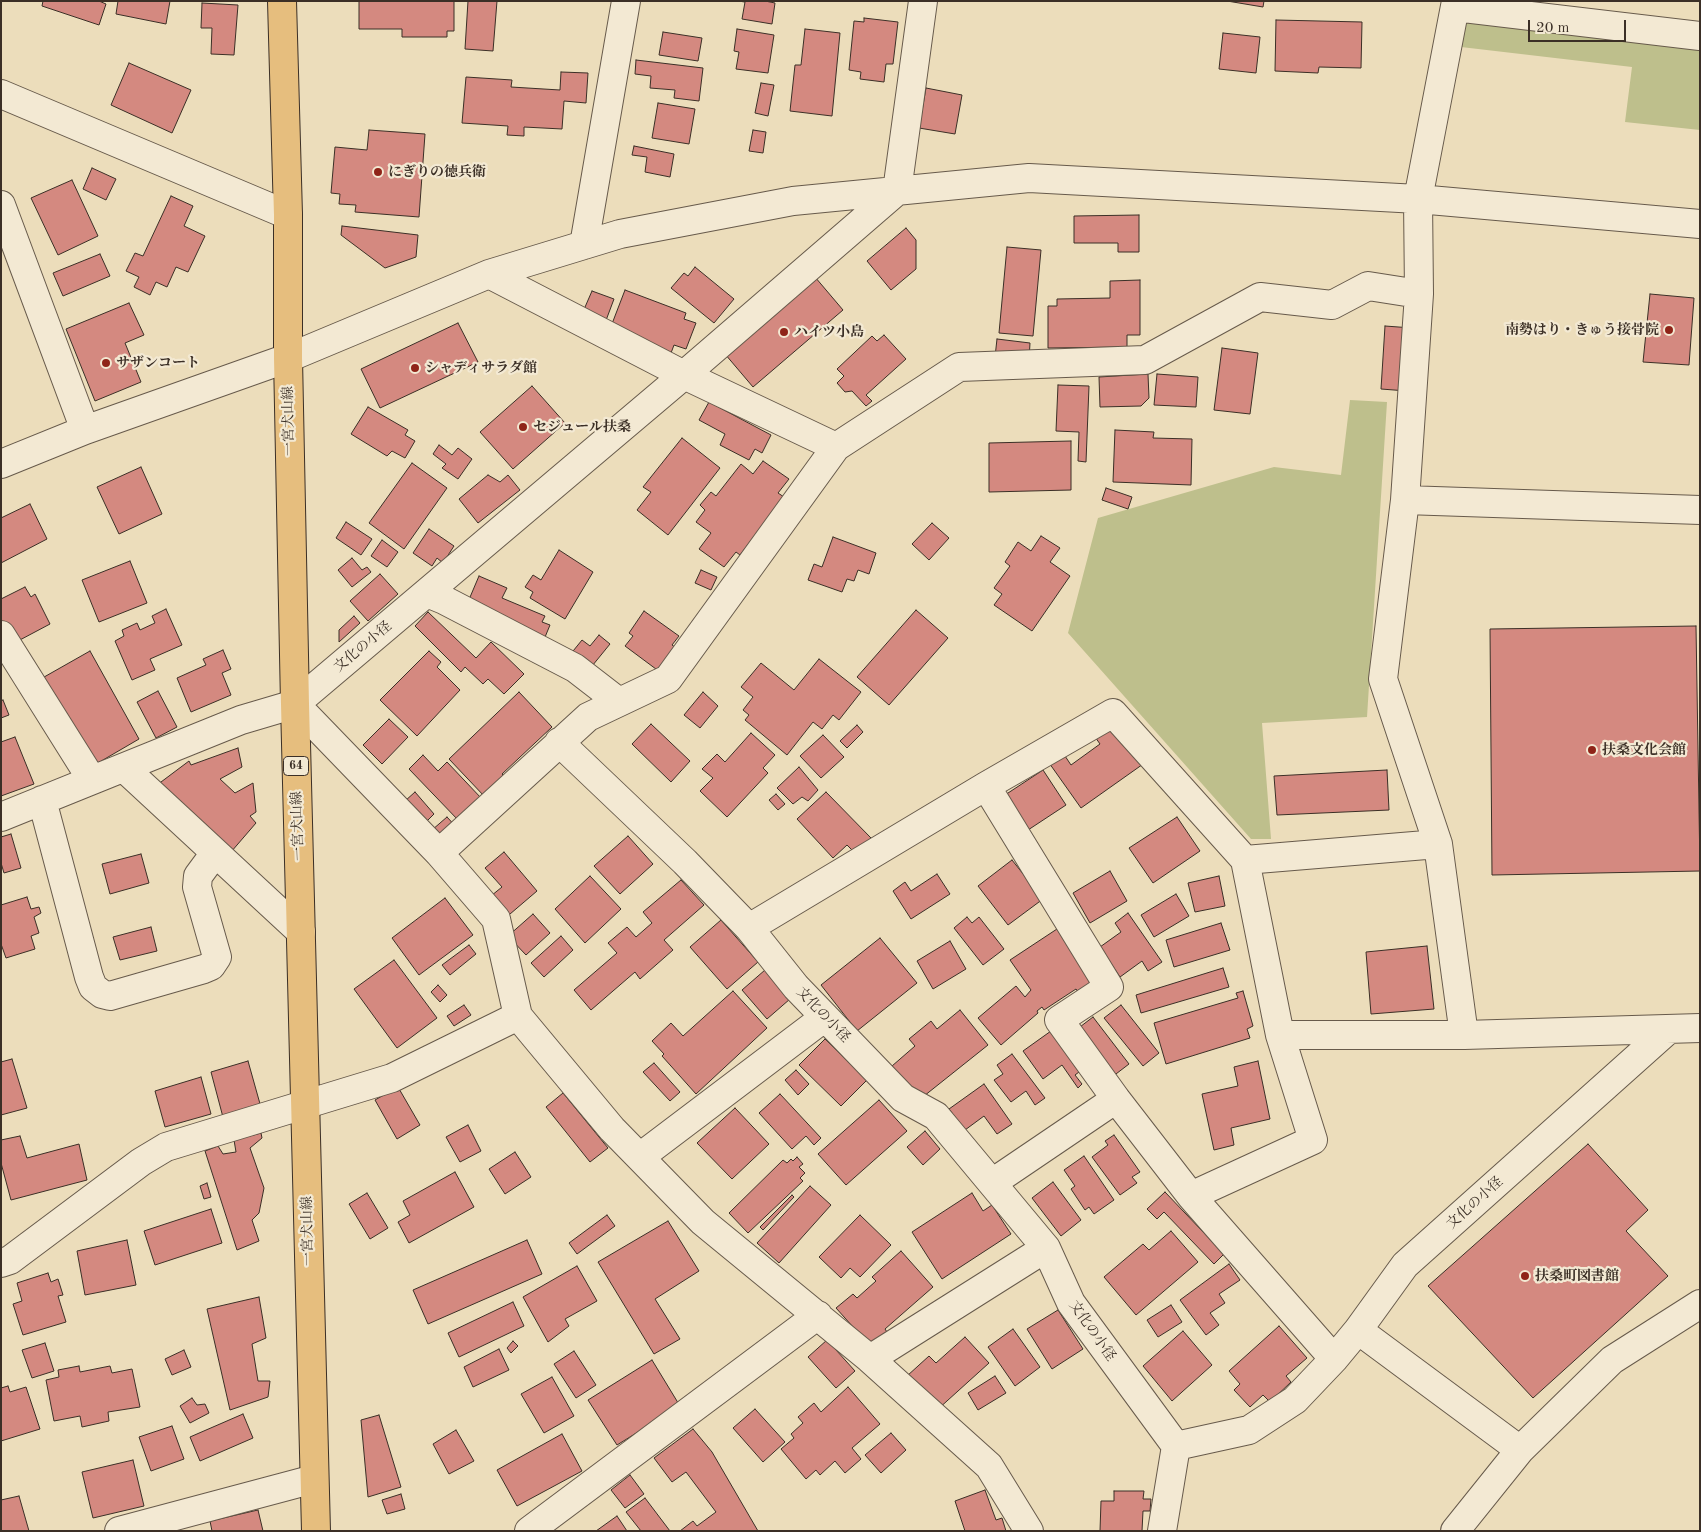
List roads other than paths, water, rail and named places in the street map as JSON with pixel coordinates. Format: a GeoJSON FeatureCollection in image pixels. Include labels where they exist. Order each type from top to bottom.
{"type":"FeatureCollection","features":[{"type":"Feature","properties":{"kind":"main road","name":"一宮犬山線"},"geometry":{"type":"LineString","coordinates":[[282,1],[288,215],[288,358],[295,704],[316,1531]]}},
{"type":"Feature","properties":{"kind":"street"},"geometry":{"type":"LineString","coordinates":[[584,245],[626,1]]}},
{"type":"Feature","properties":{"kind":"street"},"geometry":{"type":"LineString","coordinates":[[897,191],[923,1]]}},
{"type":"Feature","properties":{"kind":"street"},"geometry":{"type":"LineString","coordinates":[[1464,1035],[1438,844],[1383,679],[1405,500],[1420,294],[1418,199],[1456,4],[1700,36]]}},
{"type":"Feature","properties":{"kind":"street"},"geometry":{"type":"LineString","coordinates":[[1,94],[288,215]]}},
{"type":"Feature","properties":{"kind":"street"},"geometry":{"type":"LineString","coordinates":[[1,464],[85,430],[288,358],[489,274],[620,234],[793,201],[1029,178],[1418,199],[1700,224]]}},
{"type":"Feature","properties":{"kind":"street","name":"文化の小径"},"geometry":{"type":"LineString","coordinates":[[1,817],[241,720],[295,704],[684,375],[897,191]]}},
{"type":"Feature","properties":{"kind":"street"},"geometry":{"type":"LineString","coordinates":[[1,205],[85,430]]}},
{"type":"Feature","properties":{"kind":"street"},"geometry":{"type":"LineString","coordinates":[[489,274],[684,375],[836,447]]}},
{"type":"Feature","properties":{"kind":"street"},"geometry":{"type":"LineString","coordinates":[[439,853],[588,716],[668,680],[836,447],[959,367],[1145,360],[1260,297],[1332,305],[1368,286],[1420,294]]}},
{"type":"Feature","properties":{"kind":"street"},"geometry":{"type":"LineString","coordinates":[[1405,500],[1700,510]]}},
{"type":"Feature","properties":{"kind":"street"},"geometry":{"type":"LineString","coordinates":[[427,593],[575,668],[619,702]]}},
{"type":"Feature","properties":{"kind":"street"},"geometry":{"type":"LineString","coordinates":[[1,635],[92,780]]}},
{"type":"Feature","properties":{"kind":"street"},"geometry":{"type":"LineString","coordinates":[[295,704],[439,853],[496,918],[518,1016],[612,1128],[703,1222],[870,1359],[989,1466],[1029,1531]]}},
{"type":"Feature","properties":{"kind":"street"},"geometry":{"type":"LineString","coordinates":[[750,928],[986,786],[1113,713],[1245,860],[1280,1035],[1313,1140],[1192,1196]]}},
{"type":"Feature","properties":{"kind":"street","name":"文化の小径"},"geometry":{"type":"LineString","coordinates":[[559,742],[686,862],[750,928],[796,987],[903,1098],[936,1116],[1046,1248],[1071,1303],[1176,1446],[1249,1430],[1295,1400],[1334,1359],[1358,1330],[1405,1265],[1668,1029]]}},
{"type":"Feature","properties":{"kind":"street"},"geometry":{"type":"LineString","coordinates":[[124,768],[301,932]]}},
{"type":"Feature","properties":{"kind":"street"},"geometry":{"type":"LineString","coordinates":[[986,786],[1110,987],[1059,1020],[1116,1099],[1192,1196],[1334,1359]]}},
{"type":"Feature","properties":{"kind":"street"},"geometry":{"type":"LineString","coordinates":[[42,800],[89,977],[93,987],[102,994],[110,996],[204,970],[211,966],[217,957],[197,887],[198,876],[215,853]]}},
{"type":"Feature","properties":{"kind":"street"},"geometry":{"type":"LineString","coordinates":[[1245,860],[1438,844]]}},
{"type":"Feature","properties":{"kind":"street"},"geometry":{"type":"LineString","coordinates":[[1,1263],[10,1260],[141,1162],[166,1147],[392,1078],[518,1016]]}},
{"type":"Feature","properties":{"kind":"street"},"geometry":{"type":"LineString","coordinates":[[640,1157],[825,1017]]}},
{"type":"Feature","properties":{"kind":"street"},"geometry":{"type":"LineString","coordinates":[[1280,1035],[1464,1035],[1700,1028]]}},
{"type":"Feature","properties":{"kind":"street"},"geometry":{"type":"LineString","coordinates":[[992,1183],[1116,1099]]}},
{"type":"Feature","properties":{"kind":"street"},"geometry":{"type":"LineString","coordinates":[[870,1359],[1046,1248]]}},
{"type":"Feature","properties":{"kind":"street"},"geometry":{"type":"LineString","coordinates":[[1455,1531],[1520,1450],[1612,1360],[1700,1304]]}},
{"type":"Feature","properties":{"kind":"street"},"geometry":{"type":"LineString","coordinates":[[529,1531],[818,1315]]}},
{"type":"Feature","properties":{"kind":"street"},"geometry":{"type":"LineString","coordinates":[[1358,1330],[1520,1450]]}},
{"type":"Feature","properties":{"kind":"street"},"geometry":{"type":"LineString","coordinates":[[1162,1531],[1176,1446]]}},
{"type":"Feature","properties":{"kind":"street"},"geometry":{"type":"LineString","coordinates":[[120,1531],[314,1479]]}},
{"type":"Feature","properties":{"kind":"place","name":"にぎりの徳兵衛"},"geometry":{"type":"Point","coordinates":[378,172]}},
{"type":"Feature","properties":{"kind":"place","name":"南勢はり・きゅう接骨院"},"geometry":{"type":"Point","coordinates":[1669,330]}},
{"type":"Feature","properties":{"kind":"place","name":"ハイツ小島"},"geometry":{"type":"Point","coordinates":[784,332]}},
{"type":"Feature","properties":{"kind":"place","name":"サザンコート"},"geometry":{"type":"Point","coordinates":[106,363]}},
{"type":"Feature","properties":{"kind":"place","name":"シャディサラダ館"},"geometry":{"type":"Point","coordinates":[415,368]}},
{"type":"Feature","properties":{"kind":"place","name":"セジュール扶桑"},"geometry":{"type":"Point","coordinates":[523,427]}},
{"type":"Feature","properties":{"kind":"place","name":"扶桑文化会館"},"geometry":{"type":"Point","coordinates":[1592,750]}},
{"type":"Feature","properties":{"kind":"place","name":"扶桑町図書館"},"geometry":{"type":"Point","coordinates":[1525,1276]}}]}
